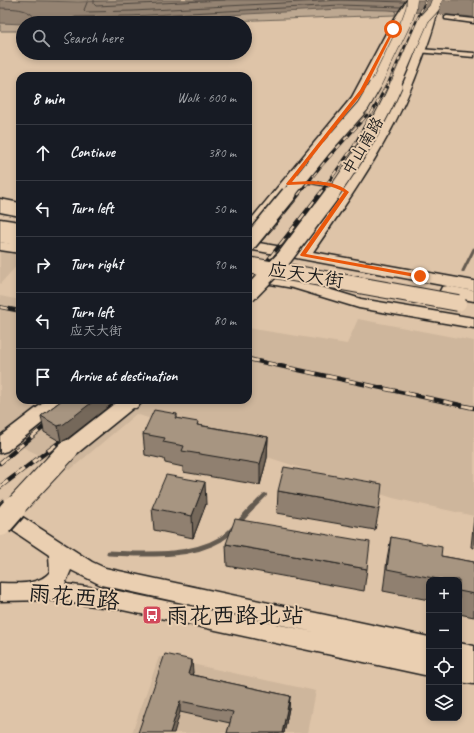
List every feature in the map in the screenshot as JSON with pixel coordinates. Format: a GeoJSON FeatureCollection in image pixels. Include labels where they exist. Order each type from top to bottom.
{"type":"FeatureCollection","features":[{"type":"Feature","properties":{"kind":"highway"},"geometry":{"type":"LineString","coordinates":[[0,203],[16,206]]}},
{"type":"Feature","properties":{"kind":"highway"},"geometry":{"type":"LineString","coordinates":[[0,214],[16,216]]}},
{"type":"Feature","properties":{"kind":"highway"},"geometry":{"type":"LineString","coordinates":[[0,223],[16,226]]}},
{"type":"Feature","properties":{"kind":"highway"},"geometry":{"type":"LineString","coordinates":[[0,237],[16,240]]}},
{"type":"Feature","properties":{"kind":"highway"},"geometry":{"type":"LineString","coordinates":[[252,257],[474,296]]}},
{"type":"Feature","properties":{"kind":"highway"},"geometry":{"type":"LineString","coordinates":[[252,266],[474,306]]}},
{"type":"Feature","properties":{"kind":"main road"},"geometry":{"type":"LineString","coordinates":[[252,227],[362,91],[393,29],[404,9],[411,0]]}},
{"type":"Feature","properties":{"kind":"main road"},"geometry":{"type":"LineString","coordinates":[[252,239],[325,149],[363,106],[373,90],[407,20],[411,9],[411,0]]}},
{"type":"Feature","properties":{"kind":"main road"},"geometry":{"type":"LineString","coordinates":[[303,255],[346,192],[394,115],[432,19],[435,4]]}},
{"type":"Feature","properties":{"kind":"main road"},"geometry":{"type":"LineString","coordinates":[[0,208],[16,211]]}},
{"type":"Feature","properties":{"kind":"main road"},"geometry":{"type":"LineString","coordinates":[[0,230],[16,232]]}},
{"type":"Feature","properties":{"kind":"main road","name":"应天大街"},"geometry":{"type":"LineString","coordinates":[[252,245],[474,286]]}},
{"type":"Feature","properties":{"kind":"main road"},"geometry":{"type":"LineString","coordinates":[[0,246],[16,248]]}},
{"type":"Feature","properties":{"kind":"main road","name":"应天大街"},"geometry":{"type":"LineString","coordinates":[[252,276],[296,284],[358,303]]}},
{"type":"Feature","properties":{"kind":"main road","name":"应天大街"},"geometry":{"type":"LineString","coordinates":[[252,293],[308,297],[358,303],[474,322]]}},
{"type":"Feature","properties":{"kind":"main road"},"geometry":{"type":"LineString","coordinates":[[0,446],[54,404]]}},
{"type":"Feature","properties":{"kind":"main road"},"geometry":{"type":"LineString","coordinates":[[0,524],[33,486],[68,450],[126,404]]}},
{"type":"Feature","properties":{"kind":"main road"},"geometry":{"type":"LineString","coordinates":[[0,505],[23,488]]}},
{"type":"Feature","properties":{"kind":"main road","name":"雨花西路"},"geometry":{"type":"LineString","coordinates":[[0,512],[84,568],[101,576],[426,646]]}},
{"type":"Feature","properties":{"kind":"main road"},"geometry":{"type":"LineString","coordinates":[[9,592],[47,586],[56,579],[62,571],[62,563],[58,551]]}},
{"type":"Feature","properties":{"kind":"main road","name":"雨花西路"},"geometry":{"type":"LineString","coordinates":[[9,592],[48,591],[118,600],[426,665]]}},
{"type":"Feature","properties":{"kind":"main road"},"geometry":{"type":"LineString","coordinates":[[462,654],[474,656]]}},
{"type":"Feature","properties":{"kind":"main road"},"geometry":{"type":"LineString","coordinates":[[462,671],[474,673]]}},
{"type":"Feature","properties":{"kind":"street"},"geometry":{"type":"LineString","coordinates":[[448,18],[474,21]]}},
{"type":"Feature","properties":{"kind":"street"},"geometry":{"type":"LineString","coordinates":[[419,52],[474,55]]}},
{"type":"Feature","properties":{"kind":"lane"},"geometry":{"type":"LineString","coordinates":[[252,289],[279,264],[302,236],[356,161],[387,105],[424,19],[435,4]]}},
{"type":"Feature","properties":{"kind":"lane"},"geometry":{"type":"LineString","coordinates":[[288,184],[310,182],[338,187],[346,192]]}},
{"type":"Feature","properties":{"kind":"lane"},"geometry":{"type":"LineString","coordinates":[[23,488],[68,450],[131,410],[138,404]]}},
{"type":"Feature","properties":{"kind":"shaded area"},"geometry":{"type":"Polygon","coordinates":[[[0,0],[398,0],[395,15],[252,20],[252,16],[16,16],[16,31],[0,31],[0,0]]]}},
{"type":"Feature","properties":{"kind":"shaded area"},"geometry":{"type":"Polygon","coordinates":[[[0,250],[16,252],[16,266],[0,284],[0,250]]]}},
{"type":"Feature","properties":{"kind":"shaded area"},"geometry":{"type":"Polygon","coordinates":[[[0,296],[16,299],[16,404],[252,404],[252,329],[347,344],[358,319],[474,341],[474,516],[393,498],[136,414],[70,470],[0,436],[0,296]]]}},
{"type":"Feature","properties":{"kind":"shaded area"},"geometry":{"type":"Polygon","coordinates":[[[159,657],[316,691],[308,733],[132,733],[159,657]]]}},
{"type":"Feature","properties":{"kind":"water"},"geometry":{"type":"Polygon","coordinates":[[[0,0],[78,2],[148,0],[474,0],[474,17],[388,10],[340,9],[208,16],[16,16],[16,24],[0,23],[0,0]]]}},
{"type":"Feature","properties":{"kind":"building"},"geometry":{"type":"Polygon","coordinates":[[[57,404],[90,404],[64,424],[58,426],[41,416],[57,404]]]}},
{"type":"Feature","properties":{"kind":"building"},"geometry":{"type":"Polygon","coordinates":[[[154,410],[177,414],[175,418],[198,422],[197,425],[268,437],[260,464],[182,451],[184,446],[163,442],[165,438],[143,434],[154,410]]]}},
{"type":"Feature","properties":{"kind":"building"},"geometry":{"type":"Polygon","coordinates":[[[284,467],[382,484],[379,509],[278,491],[284,467]]]}},
{"type":"Feature","properties":{"kind":"building"},"geometry":{"type":"Polygon","coordinates":[[[166,475],[205,482],[192,516],[152,508],[166,475]]]}},
{"type":"Feature","properties":{"kind":"building"},"geometry":{"type":"Polygon","coordinates":[[[235,519],[370,542],[367,569],[226,544],[235,519]]]}},
{"type":"Feature","properties":{"kind":"building"},"geometry":{"type":"Polygon","coordinates":[[[391,537],[442,547],[441,556],[474,562],[474,594],[462,592],[462,577],[428,577],[387,569],[391,537]]]}},
{"type":"Feature","properties":{"kind":"building"},"geometry":{"type":"Polygon","coordinates":[[[165,654],[192,660],[188,674],[290,696],[282,733],[227,733],[233,712],[180,701],[170,733],[138,733],[165,654]]]}},
{"type":"Feature","properties":{"kind":"waterway"},"geometry":{"type":"LineString","coordinates":[[463,271],[474,249]]}},
{"type":"Feature","properties":{"kind":"waterway"},"geometry":{"type":"LineString","coordinates":[[252,508],[265,495]]}},
{"type":"Feature","properties":{"kind":"waterway"},"geometry":{"type":"LineString","coordinates":[[109,553],[166,554],[208,545],[225,536],[252,508]]}},
{"type":"Feature","properties":{"kind":"railway"},"geometry":{"type":"LineString","coordinates":[[387,86],[426,0]]}},
{"type":"Feature","properties":{"kind":"railway"},"geometry":{"type":"LineString","coordinates":[[319,195],[353,148],[387,85]]}},
{"type":"Feature","properties":{"kind":"railway"},"geometry":{"type":"LineString","coordinates":[[298,195],[319,168],[367,115]]}},
{"type":"Feature","properties":{"kind":"railway"},"geometry":{"type":"LineString","coordinates":[[252,250],[299,194]]}},
{"type":"Feature","properties":{"kind":"railway"},"geometry":{"type":"LineString","coordinates":[[252,277],[265,264],[320,194]]}},
{"type":"Feature","properties":{"kind":"railway"},"geometry":{"type":"LineString","coordinates":[[0,307],[16,310]]}},
{"type":"Feature","properties":{"kind":"railway"},"geometry":{"type":"LineString","coordinates":[[252,360],[474,408]]}},
{"type":"Feature","properties":{"kind":"railway"},"geometry":{"type":"LineString","coordinates":[[0,463],[51,421]]}},
{"type":"Feature","properties":{"kind":"railway"},"geometry":{"type":"LineString","coordinates":[[0,487],[69,435]]}},
{"type":"Feature","properties":{"kind":"place","name":"雨花西路北站"},"geometry":{"type":"Point","coordinates":[152,615]}},
{"type":"Feature","properties":{"kind":"route"},"geometry":{"type":"LineString","coordinates":[[393,29],[362,91],[288,184],[310,182],[338,187],[346,192],[303,255],[420,276]]}}]}
